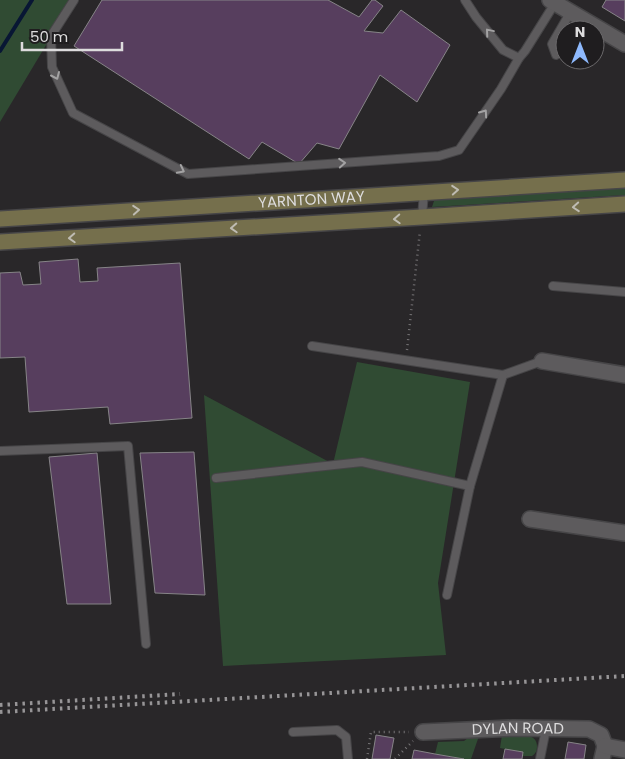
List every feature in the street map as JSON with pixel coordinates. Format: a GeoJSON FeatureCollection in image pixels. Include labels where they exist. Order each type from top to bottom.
{"type":"FeatureCollection","features":[{"type":"Feature","properties":{"kind":"street"},"geometry":{"type":"LineString","coordinates":[[552,2],[625,44]]}},
{"type":"Feature","properties":{"kind":"street","name":"YARNTON WAY"},"geometry":{"type":"LineString","coordinates":[[0,219],[625,180]]}},
{"type":"Feature","properties":{"kind":"street","name":"YARNTON WAY"},"geometry":{"type":"LineString","coordinates":[[0,242],[422,218],[625,204]]}},
{"type":"Feature","properties":{"kind":"street"},"geometry":{"type":"LineString","coordinates":[[542,362],[625,375]]}},
{"type":"Feature","properties":{"kind":"street"},"geometry":{"type":"LineString","coordinates":[[530,519],[625,533]]}},
{"type":"Feature","properties":{"kind":"street","name":"DYLAN ROAD"},"geometry":{"type":"LineString","coordinates":[[423,732],[513,728],[589,729],[601,735],[604,753],[625,750]]}},
{"type":"Feature","properties":{"kind":"lane"},"geometry":{"type":"LineString","coordinates":[[74,0],[51,36],[52,67],[73,113],[188,174],[439,156],[459,150],[525,51],[552,2]]}},
{"type":"Feature","properties":{"kind":"lane"},"geometry":{"type":"LineString","coordinates":[[465,0],[476,17],[504,50],[519,58]]}},
{"type":"Feature","properties":{"kind":"lane"},"geometry":{"type":"LineString","coordinates":[[566,20],[570,13]]}},
{"type":"Feature","properties":{"kind":"lane"},"geometry":{"type":"LineString","coordinates":[[555,39],[552,44],[555,52]]}},
{"type":"Feature","properties":{"kind":"lane"},"geometry":{"type":"LineString","coordinates":[[422,218],[424,192]]}},
{"type":"Feature","properties":{"kind":"lane"},"geometry":{"type":"LineString","coordinates":[[554,286],[625,292]]}},
{"type":"Feature","properties":{"kind":"lane"},"geometry":{"type":"LineString","coordinates":[[312,346],[503,375],[542,362]]}},
{"type":"Feature","properties":{"kind":"lane"},"geometry":{"type":"LineString","coordinates":[[447,594],[470,486],[503,375]]}},
{"type":"Feature","properties":{"kind":"lane"},"geometry":{"type":"LineString","coordinates":[[0,451],[128,446],[146,644]]}},
{"type":"Feature","properties":{"kind":"lane"},"geometry":{"type":"LineString","coordinates":[[216,478],[362,462],[470,486]]}},
{"type":"Feature","properties":{"kind":"lane"},"geometry":{"type":"LineString","coordinates":[[540,759],[546,728]]}},
{"type":"Feature","properties":{"kind":"lane"},"geometry":{"type":"LineString","coordinates":[[293,732],[337,730],[346,737],[348,759]]}},
{"type":"Feature","properties":{"kind":"path"},"geometry":{"type":"LineString","coordinates":[[406,360],[422,218]]}},
{"type":"Feature","properties":{"kind":"path"},"geometry":{"type":"LineString","coordinates":[[367,759],[372,732],[423,732]]}},
{"type":"Feature","properties":{"kind":"path"},"geometry":{"type":"LineString","coordinates":[[395,759],[423,732]]}},
{"type":"Feature","properties":{"kind":"green space"},"geometry":{"type":"Polygon","coordinates":[[[0,0],[73,0],[0,122],[0,0]]]}},
{"type":"Feature","properties":{"kind":"green space"},"geometry":{"type":"Polygon","coordinates":[[[625,186],[625,195],[432,207],[434,201],[441,198],[625,186]]]}},
{"type":"Feature","properties":{"kind":"green space"},"geometry":{"type":"Polygon","coordinates":[[[357,362],[470,382],[438,583],[446,655],[223,666],[204,395],[333,464],[357,362]]]}},
{"type":"Feature","properties":{"kind":"green space"},"geometry":{"type":"Polygon","coordinates":[[[502,735],[524,735],[533,738],[536,741],[536,752],[532,756],[522,756],[523,752],[500,748],[502,735]]]}},
{"type":"Feature","properties":{"kind":"green space"},"geometry":{"type":"Polygon","coordinates":[[[473,736],[479,736],[471,759],[435,754],[438,742],[464,741],[473,736]]]}},
{"type":"Feature","properties":{"kind":"building"},"geometry":{"type":"Polygon","coordinates":[[[102,0],[328,0],[359,17],[372,0],[375,0],[383,6],[364,31],[383,33],[401,10],[450,45],[417,102],[380,75],[339,149],[317,143],[299,164],[262,142],[249,159],[74,46],[102,0]]]}},
{"type":"Feature","properties":{"kind":"building"},"geometry":{"type":"Polygon","coordinates":[[[606,0],[625,0],[625,21],[602,7],[606,0]]]}},
{"type":"Feature","properties":{"kind":"building"},"geometry":{"type":"Polygon","coordinates":[[[78,259],[80,282],[98,281],[97,268],[180,263],[192,418],[110,424],[108,407],[29,412],[25,357],[0,358],[0,273],[20,272],[23,285],[41,284],[39,262],[78,259]]]}},
{"type":"Feature","properties":{"kind":"building"},"geometry":{"type":"Polygon","coordinates":[[[194,452],[205,595],[155,593],[140,453],[194,452]]]}},
{"type":"Feature","properties":{"kind":"building"},"geometry":{"type":"Polygon","coordinates":[[[97,453],[111,604],[67,604],[49,457],[97,453]]]}},
{"type":"Feature","properties":{"kind":"building"},"geometry":{"type":"Polygon","coordinates":[[[376,735],[394,738],[390,759],[372,759],[376,735]]]}},
{"type":"Feature","properties":{"kind":"building"},"geometry":{"type":"Polygon","coordinates":[[[568,742],[586,745],[584,759],[565,759],[568,742]]]}},
{"type":"Feature","properties":{"kind":"building"},"geometry":{"type":"Polygon","coordinates":[[[505,749],[523,752],[522,759],[503,759],[505,749]]]}},
{"type":"Feature","properties":{"kind":"building"},"geometry":{"type":"Polygon","coordinates":[[[414,750],[435,754],[464,759],[412,759],[414,750]]]}},
{"type":"Feature","properties":{"kind":"waterway"},"geometry":{"type":"LineString","coordinates":[[0,51],[32,0]]}},
{"type":"Feature","properties":{"kind":"railway"},"geometry":{"type":"LineString","coordinates":[[0,712],[625,676]]}},
{"type":"Feature","properties":{"kind":"railway"},"geometry":{"type":"LineString","coordinates":[[0,705],[180,694]]}}]}
